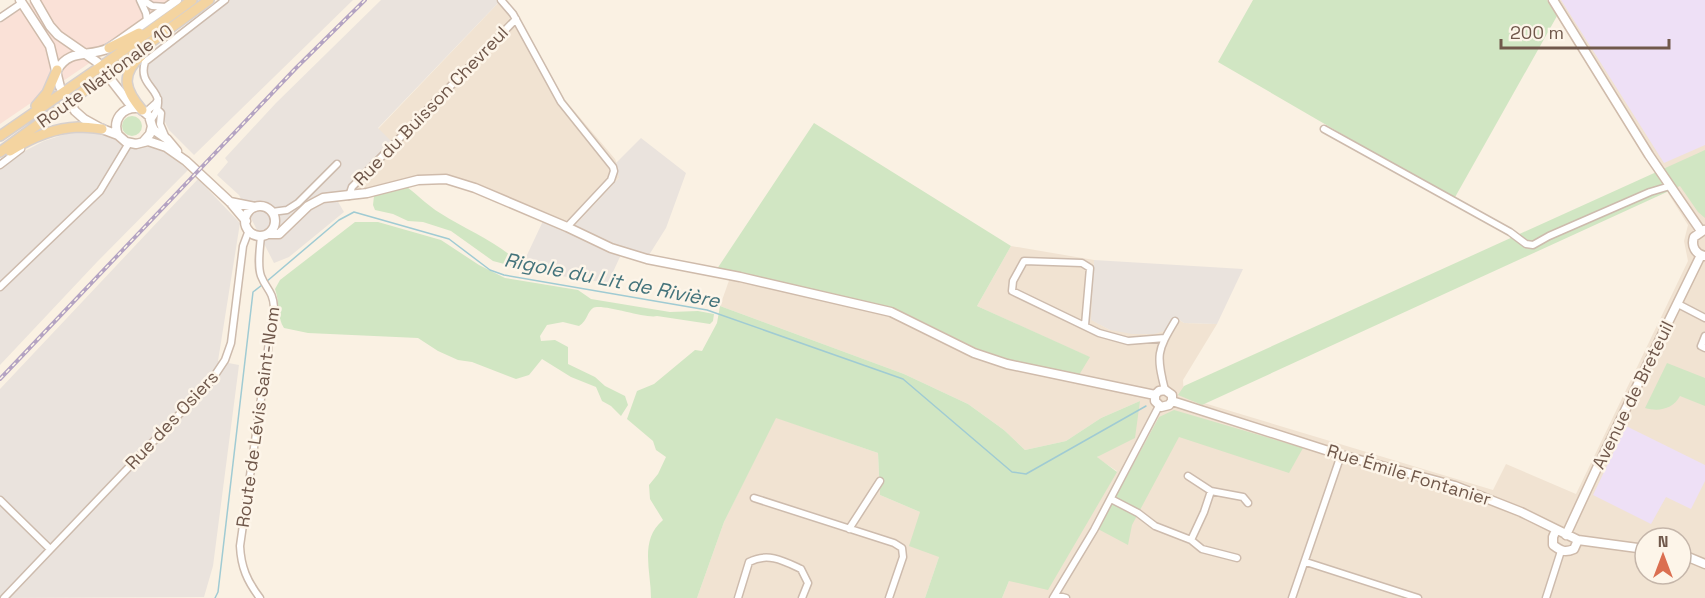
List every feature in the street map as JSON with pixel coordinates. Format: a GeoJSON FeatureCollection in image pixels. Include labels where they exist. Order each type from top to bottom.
{"type":"FeatureCollection","features":[{"type":"Feature","properties":{"kind":"main road"},"geometry":{"type":"LineString","coordinates":[[0,136],[192,0]]}},
{"type":"Feature","properties":{"kind":"main road","name":"Route Nationale 10"},"geometry":{"type":"LineString","coordinates":[[0,152],[209,0]]}},
{"type":"Feature","properties":{"kind":"main road"},"geometry":{"type":"LineString","coordinates":[[109,48],[138,33],[150,31]]}},
{"type":"Feature","properties":{"kind":"main road"},"geometry":{"type":"LineString","coordinates":[[146,115],[131,97],[127,88],[127,79],[133,64],[151,49],[155,40]]}},
{"type":"Feature","properties":{"kind":"main road"},"geometry":{"type":"LineString","coordinates":[[25,119],[26,113],[41,102],[47,93],[57,70]]}},
{"type":"Feature","properties":{"kind":"main road"},"geometry":{"type":"LineString","coordinates":[[0,158],[23,143],[42,136],[71,128],[102,129]]}},
{"type":"Feature","properties":{"kind":"street"},"geometry":{"type":"LineString","coordinates":[[35,0],[58,35],[100,67],[129,103],[146,115],[154,130],[230,202],[246,221],[249,230],[264,235],[279,234],[312,203],[322,198],[367,193],[418,180],[447,180],[475,188],[611,248],[647,259],[740,277],[891,312],[974,353],[1007,364],[1155,395]]}},
{"type":"Feature","properties":{"kind":"street"},"geometry":{"type":"LineString","coordinates":[[141,0],[152,6],[167,7]]}},
{"type":"Feature","properties":{"kind":"street"},"geometry":{"type":"LineString","coordinates":[[141,0],[147,20]]}},
{"type":"Feature","properties":{"kind":"street"},"geometry":{"type":"LineString","coordinates":[[57,70],[66,58],[101,52],[109,48],[177,0]]}},
{"type":"Feature","properties":{"kind":"street"},"geometry":{"type":"LineString","coordinates":[[166,139],[162,130],[161,113],[158,110],[158,98],[144,77],[145,62],[225,0]]}},
{"type":"Feature","properties":{"kind":"street"},"geometry":{"type":"LineString","coordinates":[[501,0],[516,19],[561,102],[613,167],[611,180],[567,227]]}},
{"type":"Feature","properties":{"kind":"street"},"geometry":{"type":"LineString","coordinates":[[1553,0],[1670,186],[1703,230],[1697,233],[1693,241],[1694,249],[1703,256]]}},
{"type":"Feature","properties":{"kind":"street"},"geometry":{"type":"LineString","coordinates":[[0,18],[21,1],[50,46],[63,93],[84,119],[118,135],[129,143],[148,141],[160,144],[186,160]]}},
{"type":"Feature","properties":{"kind":"street","name":"Rue du Buisson Chevreul"},"geometry":{"type":"LineString","coordinates":[[349,195],[352,187],[516,19]]}},
{"type":"Feature","properties":{"kind":"street"},"geometry":{"type":"LineString","coordinates":[[146,115],[156,104],[158,98]]}},
{"type":"Feature","properties":{"kind":"street"},"geometry":{"type":"LineString","coordinates":[[118,135],[116,122],[118,116],[126,109],[146,115],[158,110]]}},
{"type":"Feature","properties":{"kind":"street"},"geometry":{"type":"LineString","coordinates":[[142,142],[150,134],[146,115]]}},
{"type":"Feature","properties":{"kind":"street"},"geometry":{"type":"LineString","coordinates":[[1324,129],[1510,232],[1526,244],[1533,245],[1640,196],[1670,186]]}},
{"type":"Feature","properties":{"kind":"street"},"geometry":{"type":"LineString","coordinates":[[0,165],[42,136]]}},
{"type":"Feature","properties":{"kind":"street"},"geometry":{"type":"LineString","coordinates":[[0,287],[100,191],[129,143]]}},
{"type":"Feature","properties":{"kind":"street"},"geometry":{"type":"LineString","coordinates":[[230,202],[266,208],[272,212],[287,210],[298,203],[337,164]]}},
{"type":"Feature","properties":{"kind":"street"},"geometry":{"type":"LineString","coordinates":[[246,221],[248,213],[255,207]]}},
{"type":"Feature","properties":{"kind":"street"},"geometry":{"type":"LineString","coordinates":[[272,212],[275,225]]}},
{"type":"Feature","properties":{"kind":"street"},"geometry":{"type":"LineString","coordinates":[[275,225],[286,227]]}},
{"type":"Feature","properties":{"kind":"street"},"geometry":{"type":"LineString","coordinates":[[264,235],[275,225]]}},
{"type":"Feature","properties":{"kind":"street","name":"Rue des Osiers"},"geometry":{"type":"LineString","coordinates":[[4,598],[203,389],[220,368],[231,343],[243,246],[249,230]]}},
{"type":"Feature","properties":{"kind":"street","name":"Route de Lévis Saint-Nom"},"geometry":{"type":"LineString","coordinates":[[260,598],[246,579],[240,546],[274,308],[274,296],[261,278],[264,235]]}},
{"type":"Feature","properties":{"kind":"street","name":"Avenue de Breteuil"},"geometry":{"type":"LineString","coordinates":[[1566,535],[1703,256]]}},
{"type":"Feature","properties":{"kind":"street"},"geometry":{"type":"LineString","coordinates":[[1085,325],[1090,268],[1082,263],[1024,261],[1013,281],[1012,291],[1099,333],[1128,340],[1165,338]]}},
{"type":"Feature","properties":{"kind":"street"},"geometry":{"type":"LineString","coordinates":[[1678,304],[1705,318]]}},
{"type":"Feature","properties":{"kind":"street"},"geometry":{"type":"LineString","coordinates":[[1165,390],[1155,395],[1155,401],[1159,406],[1167,407],[1172,401],[1172,395],[1165,390],[1158,360],[1165,338],[1175,321]]}},
{"type":"Feature","properties":{"kind":"street"},"geometry":{"type":"LineString","coordinates":[[1705,336],[1701,346],[1705,348]]}},
{"type":"Feature","properties":{"kind":"street","name":"Rue Émile Fontanier"},"geometry":{"type":"LineString","coordinates":[[1172,401],[1341,455],[1455,486],[1521,512],[1578,540],[1633,547]]}},
{"type":"Feature","properties":{"kind":"street"},"geometry":{"type":"LineString","coordinates":[[1066,598],[1054,596],[1111,499],[1159,406]]}},
{"type":"Feature","properties":{"kind":"street"},"geometry":{"type":"LineString","coordinates":[[1292,598],[1341,455]]}},
{"type":"Feature","properties":{"kind":"street"},"geometry":{"type":"LineString","coordinates":[[1188,476],[1211,491],[1243,497],[1248,503]]}},
{"type":"Feature","properties":{"kind":"street"},"geometry":{"type":"LineString","coordinates":[[849,529],[880,481]]}},
{"type":"Feature","properties":{"kind":"street"},"geometry":{"type":"LineString","coordinates":[[1191,540],[1211,491]]}},
{"type":"Feature","properties":{"kind":"street"},"geometry":{"type":"LineString","coordinates":[[754,498],[894,543],[902,548],[903,557],[889,598]]}},
{"type":"Feature","properties":{"kind":"street"},"geometry":{"type":"LineString","coordinates":[[1111,499],[1138,513],[1155,526],[1191,540],[1202,549],[1237,558]]}},
{"type":"Feature","properties":{"kind":"street"},"geometry":{"type":"LineString","coordinates":[[0,500],[50,549]]}},
{"type":"Feature","properties":{"kind":"street"},"geometry":{"type":"LineString","coordinates":[[1556,530],[1553,545],[1561,551],[1568,552],[1574,549],[1578,540]]}},
{"type":"Feature","properties":{"kind":"street"},"geometry":{"type":"LineString","coordinates":[[1546,598],[1561,551]]}},
{"type":"Feature","properties":{"kind":"street"},"geometry":{"type":"LineString","coordinates":[[738,598],[749,562],[757,557],[776,557],[801,569],[808,583],[802,598]]}},
{"type":"Feature","properties":{"kind":"street"},"geometry":{"type":"LineString","coordinates":[[1306,562],[1418,598]]}},
{"type":"Feature","properties":{"kind":"shaded area"},"geometry":{"type":"Polygon","coordinates":[[[34,0],[182,0],[0,124],[0,23],[34,0]]]}},
{"type":"Feature","properties":{"kind":"shaded area"},"geometry":{"type":"Polygon","coordinates":[[[220,0],[353,0],[194,155],[169,130],[151,94],[139,77],[139,62],[220,0]]]}},
{"type":"Feature","properties":{"kind":"shaded area"},"geometry":{"type":"Polygon","coordinates":[[[381,0],[496,0],[499,2],[378,128],[391,141],[337,200],[344,212],[289,257],[274,263],[239,195],[217,175],[228,162],[225,158],[276,103],[381,0]]]}},
{"type":"Feature","properties":{"kind":"shaded area"},"geometry":{"type":"Polygon","coordinates":[[[501,0],[504,0],[519,19],[565,100],[615,159],[619,169],[619,178],[569,232],[464,186],[438,181],[337,200],[391,142],[378,129],[501,0]]]}},
{"type":"Feature","properties":{"kind":"shaded area"},"geometry":{"type":"Polygon","coordinates":[[[1547,0],[1705,0],[1705,598],[1002,598],[1009,581],[1117,471],[1097,458],[1140,401],[1101,418],[1066,441],[1025,450],[1004,430],[968,404],[904,374],[720,306],[732,272],[894,308],[990,355],[1089,357],[977,306],[1011,246],[1094,260],[1092,320],[1110,330],[1175,317],[1184,323],[1217,324],[1183,380],[1184,397],[1493,490],[1506,464],[1576,494],[1688,261],[1684,241],[1688,225],[1547,0]]]}},
{"type":"Feature","properties":{"kind":"shaded area"},"geometry":{"type":"Polygon","coordinates":[[[1561,0],[1705,0],[1705,145],[1664,163],[1561,0]]]}},
{"type":"Feature","properties":{"kind":"shaded area"},"geometry":{"type":"Polygon","coordinates":[[[69,133],[94,133],[163,149],[188,170],[0,365],[0,164],[44,141],[69,133]]]}},
{"type":"Feature","properties":{"kind":"shaded area"},"geometry":{"type":"Polygon","coordinates":[[[641,138],[686,173],[666,228],[649,255],[624,248],[608,283],[520,270],[543,221],[569,232],[619,178],[616,163],[641,138]]]}},
{"type":"Feature","properties":{"kind":"shaded area"},"geometry":{"type":"Polygon","coordinates":[[[198,179],[240,223],[218,361],[239,365],[213,566],[204,597],[0,598],[0,389],[198,179]]]}},
{"type":"Feature","properties":{"kind":"shaded area"},"geometry":{"type":"Polygon","coordinates":[[[1094,260],[1243,269],[1217,324],[1184,323],[1175,317],[1168,330],[1154,334],[1132,334],[1110,330],[1091,320],[1094,260]]]}},
{"type":"Feature","properties":{"kind":"shaded area"},"geometry":{"type":"Polygon","coordinates":[[[775,417],[878,453],[880,495],[920,512],[939,557],[925,598],[697,598],[724,522],[775,417]]]}},
{"type":"Feature","properties":{"kind":"shaded area"},"geometry":{"type":"Polygon","coordinates":[[[1626,426],[1705,465],[1705,481],[1691,509],[1666,497],[1651,524],[1593,495],[1626,426]]]}},
{"type":"Feature","properties":{"kind":"green space"},"geometry":{"type":"Polygon","coordinates":[[[1253,0],[1547,0],[1557,16],[1454,199],[1218,62],[1253,0]]]}},
{"type":"Feature","properties":{"kind":"green space"},"geometry":{"type":"Polygon","coordinates":[[[132,116],[139,119],[142,126],[139,133],[132,136],[125,133],[122,126],[125,119],[132,116]]]}},
{"type":"Feature","properties":{"kind":"green space"},"geometry":{"type":"Polygon","coordinates":[[[814,123],[1011,246],[977,306],[1090,357],[1079,375],[990,355],[894,308],[717,269],[814,123]]]}},
{"type":"Feature","properties":{"kind":"green space"},"geometry":{"type":"Polygon","coordinates":[[[1705,150],[1705,218],[1698,212],[1680,186],[1202,405],[1178,395],[1184,386],[1705,150]]]}},
{"type":"Feature","properties":{"kind":"green space"},"geometry":{"type":"Polygon","coordinates":[[[407,187],[436,210],[508,254],[517,261],[516,267],[493,261],[451,231],[423,222],[408,221],[393,214],[375,210],[374,196],[407,187]]]}},
{"type":"Feature","properties":{"kind":"green space"},"geometry":{"type":"Polygon","coordinates":[[[355,222],[378,222],[441,240],[479,265],[505,278],[578,290],[591,299],[670,312],[698,311],[714,314],[713,321],[710,324],[598,307],[591,310],[579,326],[563,322],[547,325],[540,336],[541,341],[555,340],[568,347],[568,364],[595,377],[605,386],[625,396],[628,405],[621,416],[602,401],[596,387],[571,377],[542,359],[529,375],[516,379],[472,362],[458,360],[418,338],[308,333],[284,328],[280,320],[275,289],[280,280],[355,222]]]}},
{"type":"Feature","properties":{"kind":"green space"},"geometry":{"type":"Polygon","coordinates":[[[720,306],[904,374],[968,404],[1004,430],[1025,450],[1066,441],[1101,418],[1140,401],[1135,438],[1097,457],[1117,472],[1048,590],[1009,581],[1002,598],[925,598],[939,557],[909,546],[920,512],[880,495],[878,453],[776,418],[724,522],[697,598],[651,598],[648,567],[649,546],[651,537],[663,520],[650,499],[649,485],[658,474],[666,457],[656,450],[653,441],[627,419],[637,391],[654,384],[695,350],[702,351],[717,323],[720,306]]]}},
{"type":"Feature","properties":{"kind":"green space"},"geometry":{"type":"Polygon","coordinates":[[[1667,363],[1705,378],[1705,406],[1680,396],[1670,407],[1655,410],[1645,408],[1667,363]]]}},
{"type":"Feature","properties":{"kind":"green space"},"geometry":{"type":"Polygon","coordinates":[[[1174,410],[1303,448],[1289,473],[1179,437],[1132,525],[1128,545],[1098,529],[1159,417],[1174,410]]]}},
{"type":"Feature","properties":{"kind":"waterway","name":"Rigole du Lit de Rivière"},"geometry":{"type":"LineString","coordinates":[[266,282],[339,220],[354,212],[449,239],[490,270],[504,275],[707,310],[903,379],[1012,472],[1026,474],[1146,406]]}},
{"type":"Feature","properties":{"kind":"waterway","name":"Rigole du Lit de Rivière"},"geometry":{"type":"LineString","coordinates":[[215,598],[218,592],[253,292],[262,285]]}},
{"type":"Feature","properties":{"kind":"railway"},"geometry":{"type":"LineString","coordinates":[[0,379],[296,68],[365,0]]}}]}
